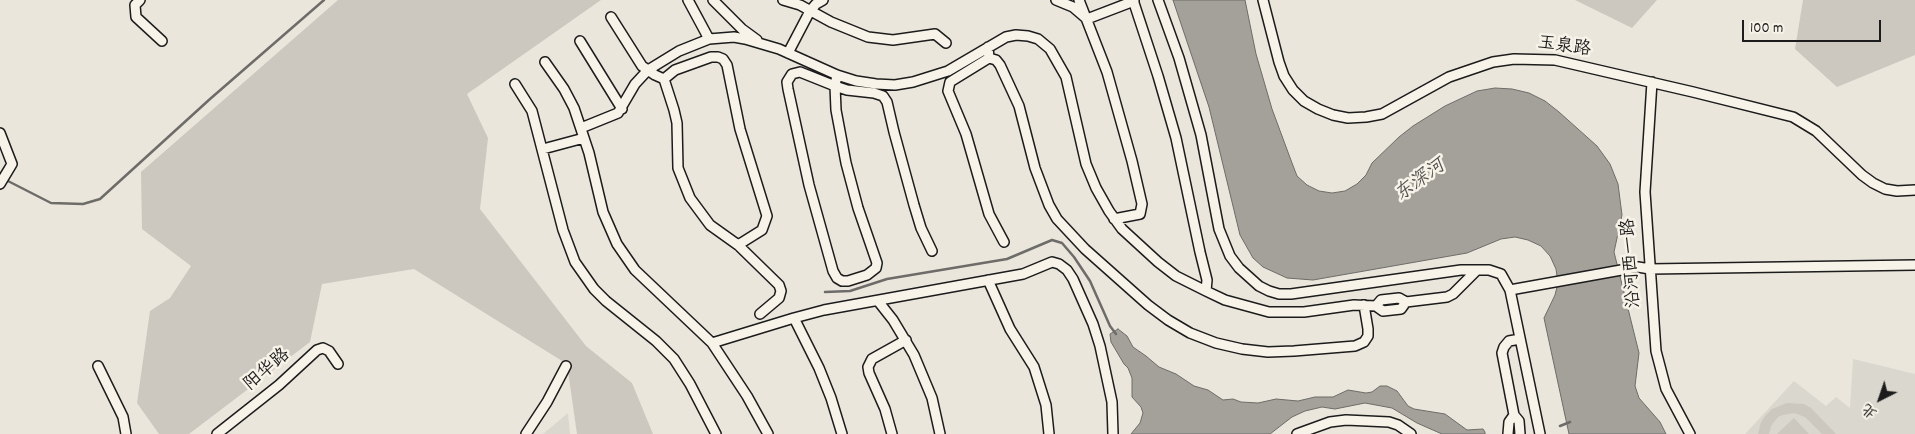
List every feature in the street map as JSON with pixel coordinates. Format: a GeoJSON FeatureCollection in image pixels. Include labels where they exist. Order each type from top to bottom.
{"type":"FeatureCollection","features":[{"type":"Feature","properties":{"kind":"street"},"geometry":{"type":"LineString","coordinates":[[140,0],[135,5],[136,16],[162,41]]}},
{"type":"Feature","properties":{"kind":"street"},"geometry":{"type":"LineString","coordinates":[[688,0],[709,39]]}},
{"type":"Feature","properties":{"kind":"street"},"geometry":{"type":"LineString","coordinates":[[713,0],[742,29],[761,43]]}},
{"type":"Feature","properties":{"kind":"street"},"geometry":{"type":"LineString","coordinates":[[783,0],[800,5],[838,26],[868,37],[893,40],[935,34],[946,43]]}},
{"type":"Feature","properties":{"kind":"street"},"geometry":{"type":"LineString","coordinates":[[788,53],[810,11],[823,0]]}},
{"type":"Feature","properties":{"kind":"street"},"geometry":{"type":"LineString","coordinates":[[1056,0],[1073,8],[1087,19]]}},
{"type":"Feature","properties":{"kind":"street"},"geometry":{"type":"LineString","coordinates":[[1079,0],[1107,72],[1142,204],[1140,214],[1114,219]]}},
{"type":"Feature","properties":{"kind":"street"},"geometry":{"type":"LineString","coordinates":[[1158,0],[1179,58],[1201,135],[1219,229],[1230,256],[1248,277],[1268,291],[1279,294],[1291,294],[1461,270],[1489,270],[1501,274],[1510,290],[1540,434]]}},
{"type":"Feature","properties":{"kind":"street","name":"玉泉路"},"geometry":{"type":"LineString","coordinates":[[1263,0],[1279,62],[1284,76],[1293,90],[1304,101],[1318,109],[1348,118],[1382,114],[1449,77],[1485,65],[1514,59],[1555,60],[1780,113],[1793,118],[1816,132],[1873,183],[1897,191],[1915,190]]}},
{"type":"Feature","properties":{"kind":"street"},"geometry":{"type":"LineString","coordinates":[[1087,19],[1134,1],[1176,138],[1207,280],[1206,291]]}},
{"type":"Feature","properties":{"kind":"street"},"geometry":{"type":"LineString","coordinates":[[611,17],[642,66],[664,79],[677,123],[678,168],[682,182],[699,213],[710,225],[738,245],[779,285],[781,291],[779,298],[760,314]]}},
{"type":"Feature","properties":{"kind":"street"},"geometry":{"type":"LineString","coordinates":[[582,128],[614,116],[622,109],[635,84],[648,70],[679,51],[709,39],[734,37],[761,43],[837,75],[856,81],[876,84],[913,82],[948,72],[1006,37],[1016,35],[1038,39],[1050,49],[1066,77],[1086,164],[1096,188],[1114,219],[1139,246],[1176,276],[1232,302],[1269,312],[1289,313],[1354,305],[1376,306],[1382,300],[1399,298],[1406,302],[1447,297],[1454,294],[1477,270]]}},
{"type":"Feature","properties":{"kind":"street"},"geometry":{"type":"LineString","coordinates":[[580,41],[622,109]]}},
{"type":"Feature","properties":{"kind":"street"},"geometry":{"type":"LineString","coordinates":[[988,47],[989,58]]}},
{"type":"Feature","properties":{"kind":"street"},"geometry":{"type":"LineString","coordinates":[[664,79],[675,70],[711,57],[718,57],[727,65],[740,129],[767,216],[762,230],[738,245]]}},
{"type":"Feature","properties":{"kind":"street"},"geometry":{"type":"LineString","coordinates":[[1004,242],[989,214],[966,134],[948,91],[950,82],[989,58],[996,60],[1000,65],[1016,100],[1035,168],[1049,205],[1057,219],[1085,249],[1148,305],[1168,320],[1190,333],[1216,343],[1242,349],[1294,352],[1355,346],[1364,342],[1368,336],[1368,328],[1364,305]]}},
{"type":"Feature","properties":{"kind":"street"},"geometry":{"type":"LineString","coordinates":[[545,62],[564,89],[582,128],[603,212],[617,244],[635,270],[712,343],[747,396],[768,434]]}},
{"type":"Feature","properties":{"kind":"street"},"geometry":{"type":"LineString","coordinates":[[837,75],[835,86],[836,110],[851,185],[876,268],[872,272],[848,281],[842,281],[837,278],[833,271],[809,185],[787,82],[792,74],[800,72],[835,86],[883,96],[887,102],[914,205],[932,251]]}},
{"type":"Feature","properties":{"kind":"street","name":"沿河西一路"},"geometry":{"type":"LineString","coordinates":[[1652,82],[1645,192],[1656,351],[1666,389],[1690,434]]}},
{"type":"Feature","properties":{"kind":"street"},"geometry":{"type":"LineString","coordinates":[[515,84],[532,111],[562,230],[584,276],[606,302],[656,341],[674,359],[690,384],[716,434]]}},
{"type":"Feature","properties":{"kind":"street"},"geometry":{"type":"LineString","coordinates":[[0,133],[12,164],[0,184]]}},
{"type":"Feature","properties":{"kind":"street"},"geometry":{"type":"LineString","coordinates":[[543,149],[584,138]]}},
{"type":"Feature","properties":{"kind":"street"},"geometry":{"type":"LineString","coordinates":[[712,343],[794,318],[878,300],[1022,274],[1052,262],[1059,264],[1067,270],[1083,299],[1100,346],[1112,402],[1113,434]]}},
{"type":"Feature","properties":{"kind":"street"},"geometry":{"type":"LineString","coordinates":[[1510,290],[1638,268],[1650,270],[1915,265]]}},
{"type":"Feature","properties":{"kind":"street"},"geometry":{"type":"LineString","coordinates":[[988,280],[1010,329],[1034,367],[1046,405],[1049,434]]}},
{"type":"Feature","properties":{"kind":"street"},"geometry":{"type":"LineString","coordinates":[[878,300],[906,340],[922,373],[932,398],[940,434]]}},
{"type":"Feature","properties":{"kind":"street"},"geometry":{"type":"LineString","coordinates":[[794,318],[819,368],[842,434]]}},
{"type":"Feature","properties":{"kind":"street"},"geometry":{"type":"LineString","coordinates":[[1520,339],[1509,341],[1502,353],[1514,415],[1519,421],[1520,434]]}},
{"type":"Feature","properties":{"kind":"street"},"geometry":{"type":"LineString","coordinates":[[892,434],[885,408],[868,367],[872,359],[906,340]]}},
{"type":"Feature","properties":{"kind":"street","name":"阳华路"},"geometry":{"type":"LineString","coordinates":[[217,434],[279,385],[317,350],[324,348],[329,351],[338,364]]}},
{"type":"Feature","properties":{"kind":"street"},"geometry":{"type":"LineString","coordinates":[[98,366],[123,417],[126,434]]}},
{"type":"Feature","properties":{"kind":"street"},"geometry":{"type":"LineString","coordinates":[[526,434],[547,402],[566,366]]}},
{"type":"Feature","properties":{"kind":"street"},"geometry":{"type":"LineString","coordinates":[[1508,434],[1509,422],[1514,415]]}},
{"type":"Feature","properties":{"kind":"street"},"geometry":{"type":"LineString","coordinates":[[1298,434],[1330,422],[1346,420],[1389,422],[1398,425],[1411,434]]}},
{"type":"Feature","properties":{"kind":"shaded area"},"geometry":{"type":"Polygon","coordinates":[[[338,0],[601,0],[467,94],[488,138],[480,209],[586,346],[632,383],[653,434],[577,434],[567,364],[414,269],[322,284],[310,342],[189,434],[159,434],[137,403],[150,311],[170,298],[191,266],[142,229],[141,172],[338,0]]]}},
{"type":"Feature","properties":{"kind":"shaded area"},"geometry":{"type":"Polygon","coordinates":[[[1575,0],[1657,0],[1632,28],[1575,0]]]}},
{"type":"Feature","properties":{"kind":"shaded area"},"geometry":{"type":"Polygon","coordinates":[[[1803,0],[1915,0],[1915,55],[1837,87],[1795,49],[1803,0]]]}},
{"type":"Feature","properties":{"kind":"shaded area"},"geometry":{"type":"Polygon","coordinates":[[[1853,359],[1915,374],[1915,434],[1745,434],[1794,381],[1826,406],[1836,397],[1850,408],[1853,359]]]}},
{"type":"Feature","properties":{"kind":"shaded area"},"geometry":{"type":"Polygon","coordinates":[[[1787,403],[1804,404],[1811,408],[1836,434],[1822,434],[1805,417],[1794,413],[1778,417],[1771,426],[1769,434],[1758,434],[1761,422],[1766,415],[1772,409],[1787,403]]]}},
{"type":"Feature","properties":{"kind":"shaded area"},"geometry":{"type":"Polygon","coordinates":[[[568,413],[570,434],[543,434],[568,413]]]}},
{"type":"Feature","properties":{"kind":"shaded area"},"geometry":{"type":"Polygon","coordinates":[[[1794,418],[1809,434],[1777,434],[1794,418]]]}},
{"type":"Feature","properties":{"kind":"water","name":"东深河"},"geometry":{"type":"Polygon","coordinates":[[[1173,0],[1245,0],[1256,54],[1272,109],[1297,176],[1307,185],[1319,191],[1332,193],[1345,191],[1357,184],[1366,175],[1372,163],[1413,126],[1445,106],[1477,91],[1495,88],[1529,93],[1545,101],[1559,112],[1597,146],[1610,164],[1618,184],[1622,215],[1614,252],[1639,353],[1635,386],[1639,398],[1660,422],[1666,434],[1569,434],[1544,318],[1555,295],[1558,283],[1556,269],[1550,256],[1541,246],[1528,240],[1515,237],[1501,239],[1467,253],[1313,280],[1287,278],[1263,267],[1253,258],[1240,235],[1209,107],[1173,0]]]}},
{"type":"Feature","properties":{"kind":"water"},"geometry":{"type":"Polygon","coordinates":[[[1118,329],[1127,336],[1133,347],[1159,367],[1176,374],[1194,386],[1208,390],[1223,400],[1233,399],[1241,402],[1258,403],[1276,399],[1298,401],[1315,397],[1333,397],[1348,390],[1372,392],[1380,386],[1387,386],[1397,391],[1408,406],[1414,409],[1445,414],[1467,430],[1483,429],[1485,434],[1442,434],[1417,423],[1392,408],[1365,403],[1335,409],[1322,407],[1305,411],[1292,417],[1270,434],[1131,434],[1140,423],[1143,413],[1141,407],[1132,397],[1132,378],[1128,368],[1111,342],[1110,334],[1118,329]]]}},
{"type":"Feature","properties":{"kind":"waterway"},"geometry":{"type":"LineString","coordinates":[[6,180],[51,203],[83,204],[100,199],[210,99],[324,0]]}},
{"type":"Feature","properties":{"kind":"waterway"},"geometry":{"type":"LineString","coordinates":[[825,292],[850,291],[887,279],[1007,259],[1052,240],[1062,243],[1074,257],[1090,281],[1110,326],[1116,334]]}},
{"type":"Feature","properties":{"kind":"waterway"},"geometry":{"type":"LineString","coordinates":[[1560,426],[1570,422]]}}]}
